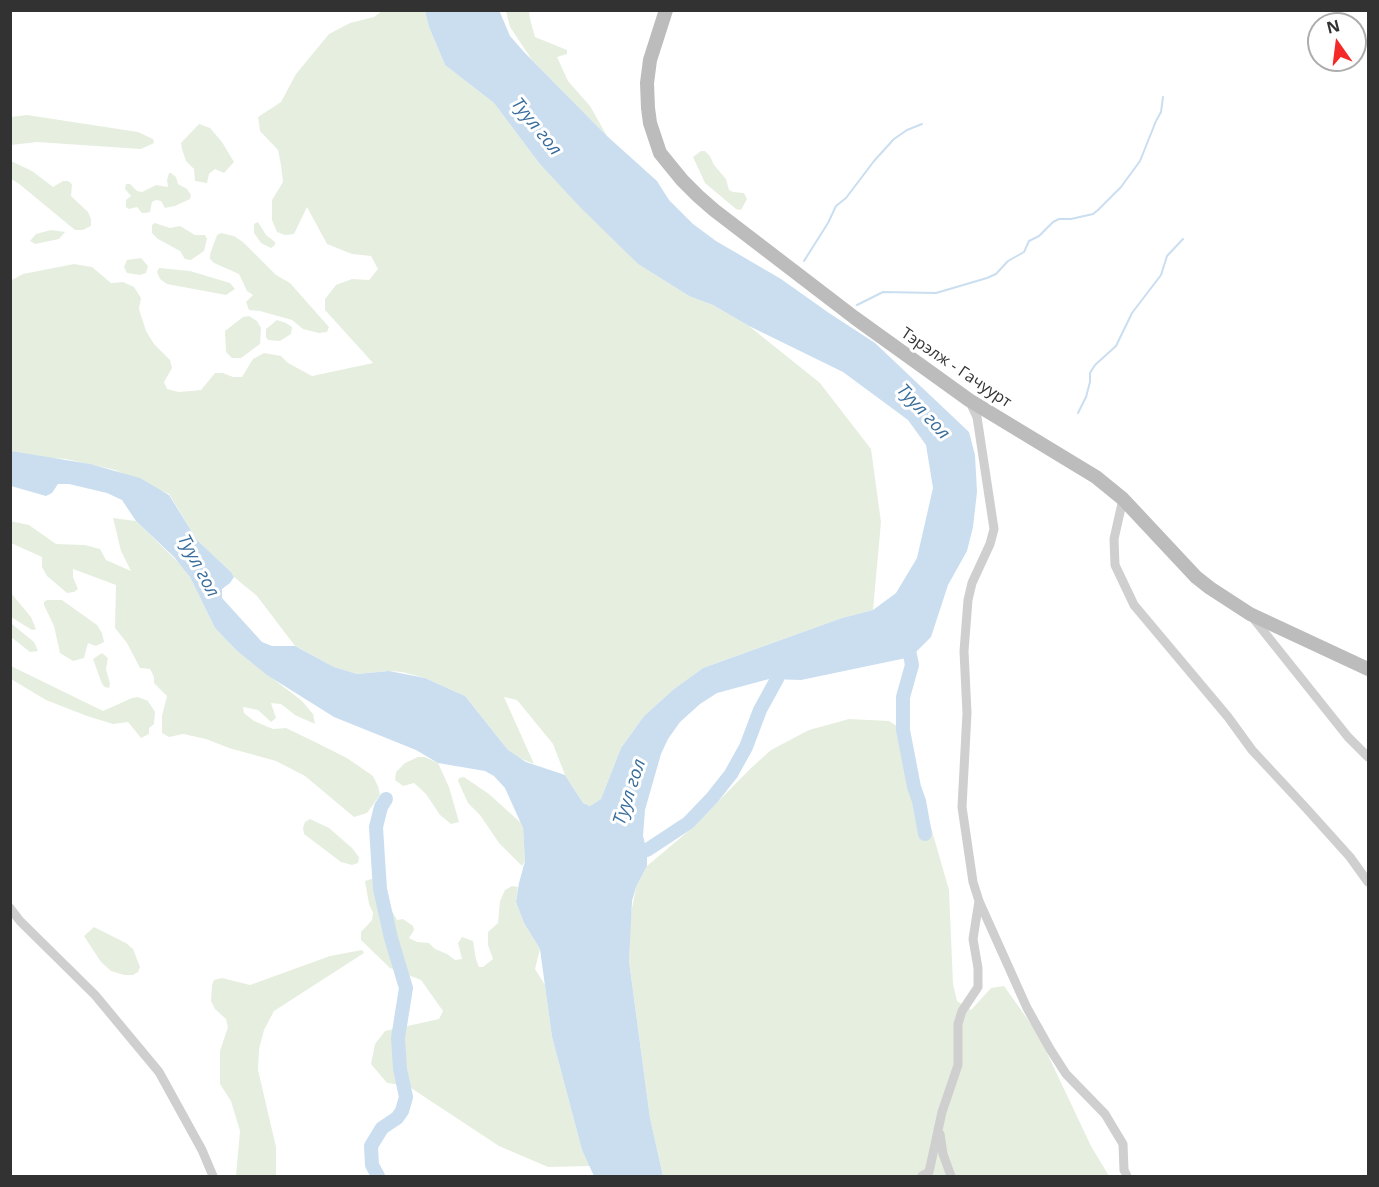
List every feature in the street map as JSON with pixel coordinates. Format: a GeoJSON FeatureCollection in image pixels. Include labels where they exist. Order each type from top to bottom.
{"type":"FeatureCollection","features":[{"type":"Feature","properties":{"kind":"main road","name":"Тэрэлж - Гачуурт"},"geometry":{"type":"LineString","coordinates":[[666,10],[650,60],[648,108],[660,153],[682,180],[714,210],[891,344],[969,400],[1095,477],[1124,499],[1196,577],[1250,614],[1368,669]]}},
{"type":"Feature","properties":{"kind":"street"},"geometry":{"type":"LineString","coordinates":[[969,400],[976,417],[994,529],[990,544],[972,583],[968,600],[964,651],[967,713],[962,807],[973,882],[979,901],[1027,1008],[1050,1049],[1066,1074],[1105,1114],[1123,1144],[1124,1170],[1127,1176]]}},
{"type":"Feature","properties":{"kind":"street"},"geometry":{"type":"LineString","coordinates":[[1124,499],[1114,539],[1115,565],[1134,605],[1228,717],[1252,750],[1350,857],[1368,882]]}},
{"type":"Feature","properties":{"kind":"street"},"geometry":{"type":"LineString","coordinates":[[1250,614],[1348,737],[1368,757]]}},
{"type":"Feature","properties":{"kind":"street"},"geometry":{"type":"LineString","coordinates":[[922,1176],[929,1172],[942,1112],[958,1065],[958,1024],[962,1011],[978,987],[978,968],[973,939],[979,901]]}},
{"type":"Feature","properties":{"kind":"street"},"geometry":{"type":"LineString","coordinates":[[10,908],[20,921],[95,995],[159,1072],[202,1150],[213,1176]]}},
{"type":"Feature","properties":{"kind":"street"},"geometry":{"type":"LineString","coordinates":[[939,1128],[943,1154],[951,1176]]}},
{"type":"Feature","properties":{"kind":"green space"},"geometry":{"type":"Polygon","coordinates":[[[382,11],[425,11],[429,27],[445,65],[494,103],[539,163],[638,264],[689,296],[713,305],[749,326],[820,383],[871,449],[881,522],[873,610],[842,618],[703,668],[674,689],[644,716],[621,748],[601,799],[590,806],[583,803],[565,775],[553,744],[517,700],[504,697],[534,764],[517,757],[508,750],[465,696],[425,678],[402,672],[357,674],[350,672],[334,667],[295,646],[257,596],[234,577],[197,540],[169,494],[115,470],[66,459],[38,457],[11,451],[10,281],[23,274],[74,264],[92,267],[111,283],[123,282],[134,287],[141,298],[139,309],[146,331],[154,344],[170,360],[172,368],[164,382],[167,389],[179,392],[201,390],[215,373],[242,377],[253,359],[264,353],[281,356],[288,363],[312,376],[373,363],[325,310],[325,299],[336,285],[352,279],[369,280],[378,269],[371,256],[352,254],[327,244],[307,207],[294,234],[285,235],[277,232],[272,220],[272,200],[283,182],[281,165],[278,150],[260,131],[258,117],[281,102],[296,74],[329,34],[350,23],[374,17],[382,11]]]}},
{"type":"Feature","properties":{"kind":"green space"},"geometry":{"type":"Polygon","coordinates":[[[506,11],[529,11],[535,37],[567,50],[567,54],[557,57],[568,81],[590,106],[607,136],[532,60],[510,27],[506,11]]]}},
{"type":"Feature","properties":{"kind":"green space"},"geometry":{"type":"Polygon","coordinates":[[[27,115],[138,132],[153,139],[154,143],[141,149],[37,142],[11,145],[11,117],[27,115]]]}},
{"type":"Feature","properties":{"kind":"green space"},"geometry":{"type":"Polygon","coordinates":[[[199,124],[210,128],[234,162],[224,173],[215,169],[209,174],[207,183],[195,181],[194,169],[186,161],[181,143],[199,124]]]}},
{"type":"Feature","properties":{"kind":"green space"},"geometry":{"type":"Polygon","coordinates":[[[705,151],[710,156],[714,165],[726,179],[729,190],[744,193],[747,199],[741,210],[736,209],[705,183],[693,157],[705,151]]]}},
{"type":"Feature","properties":{"kind":"green space"},"geometry":{"type":"Polygon","coordinates":[[[11,161],[32,171],[53,187],[63,181],[72,184],[71,196],[88,212],[91,226],[83,230],[75,230],[11,179],[11,161]]]}},
{"type":"Feature","properties":{"kind":"green space"},"geometry":{"type":"Polygon","coordinates":[[[169,173],[176,177],[178,184],[187,189],[191,195],[190,199],[165,208],[161,201],[156,200],[152,202],[150,212],[146,213],[142,213],[137,207],[129,209],[126,207],[126,200],[131,196],[125,189],[126,184],[142,192],[156,185],[168,187],[169,173]]]}},
{"type":"Feature","properties":{"kind":"green space"},"geometry":{"type":"Polygon","coordinates":[[[258,222],[266,235],[275,242],[271,248],[261,243],[254,233],[254,224],[258,222]]]}},
{"type":"Feature","properties":{"kind":"green space"},"geometry":{"type":"Polygon","coordinates":[[[155,223],[170,228],[180,226],[195,235],[205,235],[207,239],[204,251],[191,260],[185,259],[180,251],[158,239],[152,233],[152,225],[155,223]]]}},
{"type":"Feature","properties":{"kind":"green space"},"geometry":{"type":"Polygon","coordinates":[[[51,230],[65,232],[59,239],[35,244],[30,241],[36,234],[51,230]]]}},
{"type":"Feature","properties":{"kind":"green space"},"geometry":{"type":"Polygon","coordinates":[[[221,233],[234,236],[243,242],[276,275],[290,283],[329,327],[327,332],[319,333],[303,329],[292,320],[249,310],[246,302],[253,295],[247,291],[239,274],[210,259],[217,235],[221,233]]]}},
{"type":"Feature","properties":{"kind":"green space"},"geometry":{"type":"Polygon","coordinates":[[[141,258],[148,266],[146,273],[140,275],[127,273],[124,267],[127,260],[141,258]]]}},
{"type":"Feature","properties":{"kind":"green space"},"geometry":{"type":"Polygon","coordinates":[[[159,268],[190,271],[230,283],[235,289],[226,295],[167,284],[160,279],[157,272],[159,268]]]}},
{"type":"Feature","properties":{"kind":"green space"},"geometry":{"type":"Polygon","coordinates":[[[249,316],[257,321],[261,328],[260,344],[241,358],[232,358],[226,352],[225,331],[243,317],[249,316]]]}},
{"type":"Feature","properties":{"kind":"green space"},"geometry":{"type":"Polygon","coordinates":[[[277,320],[292,327],[291,334],[280,341],[268,340],[266,329],[277,320]]]}},
{"type":"Feature","properties":{"kind":"green space"},"geometry":{"type":"Polygon","coordinates":[[[113,518],[136,521],[183,567],[215,628],[236,650],[302,701],[313,714],[315,724],[295,715],[281,704],[271,703],[276,718],[271,722],[258,710],[243,707],[244,713],[254,721],[273,729],[286,728],[313,741],[347,758],[373,776],[380,795],[367,813],[354,817],[305,776],[276,761],[206,739],[183,734],[169,737],[162,733],[162,716],[167,696],[154,683],[150,669],[140,668],[127,643],[115,628],[116,585],[73,569],[73,577],[78,589],[67,593],[47,576],[42,567],[42,557],[11,543],[10,521],[29,525],[56,544],[85,545],[100,549],[106,560],[131,571],[121,551],[113,518]]]}},
{"type":"Feature","properties":{"kind":"green space"},"geometry":{"type":"Polygon","coordinates":[[[11,593],[31,617],[36,629],[32,630],[11,617],[11,593]]]}},
{"type":"Feature","properties":{"kind":"green space"},"geometry":{"type":"Polygon","coordinates":[[[47,600],[62,600],[97,625],[104,642],[96,646],[88,643],[84,658],[73,661],[60,653],[54,626],[44,605],[47,600]]]}},
{"type":"Feature","properties":{"kind":"green space"},"geometry":{"type":"Polygon","coordinates":[[[11,621],[34,642],[38,651],[30,652],[11,637],[11,621]]]}},
{"type":"Feature","properties":{"kind":"green space"},"geometry":{"type":"Polygon","coordinates":[[[102,653],[108,658],[106,669],[109,688],[102,684],[93,659],[102,653]]]}},
{"type":"Feature","properties":{"kind":"green space"},"geometry":{"type":"Polygon","coordinates":[[[11,666],[103,711],[132,698],[138,697],[148,701],[155,712],[154,724],[149,728],[149,734],[141,738],[128,722],[113,724],[46,700],[11,679],[11,666]]]}},
{"type":"Feature","properties":{"kind":"green space"},"geometry":{"type":"Polygon","coordinates":[[[849,719],[889,721],[903,730],[949,890],[953,984],[957,1001],[971,1010],[991,988],[1004,986],[1038,1034],[1091,1146],[1109,1176],[663,1176],[650,1118],[629,961],[630,919],[636,887],[647,866],[692,828],[771,750],[809,730],[849,719]]]}},
{"type":"Feature","properties":{"kind":"green space"},"geometry":{"type":"Polygon","coordinates":[[[418,757],[425,757],[438,763],[449,787],[459,822],[451,824],[440,815],[426,794],[414,783],[403,786],[395,780],[396,772],[405,763],[418,757]]]}},
{"type":"Feature","properties":{"kind":"green space"},"geometry":{"type":"Polygon","coordinates":[[[464,777],[489,794],[520,822],[523,828],[525,861],[522,866],[499,843],[480,815],[468,803],[458,781],[459,778],[464,777]]]}},
{"type":"Feature","properties":{"kind":"green space"},"geometry":{"type":"Polygon","coordinates":[[[310,819],[329,828],[352,848],[359,857],[358,863],[352,865],[341,862],[304,834],[305,822],[310,819]]]}},
{"type":"Feature","properties":{"kind":"green space"},"geometry":{"type":"Polygon","coordinates":[[[378,877],[387,889],[389,906],[397,920],[403,919],[413,926],[414,930],[409,938],[417,942],[429,943],[455,960],[462,959],[458,943],[462,937],[473,941],[479,967],[483,967],[493,959],[488,945],[488,932],[498,923],[500,901],[505,890],[512,886],[518,887],[516,902],[524,923],[540,949],[535,969],[545,985],[552,1037],[582,1150],[590,1166],[548,1167],[499,1146],[408,1086],[387,1083],[371,1064],[375,1044],[385,1031],[439,1019],[443,1011],[421,980],[390,968],[361,940],[361,932],[372,920],[373,913],[365,881],[378,877]]]}},
{"type":"Feature","properties":{"kind":"green space"},"geometry":{"type":"Polygon","coordinates":[[[94,927],[133,949],[140,967],[138,972],[133,975],[124,975],[111,971],[101,962],[84,936],[94,927]]]}},
{"type":"Feature","properties":{"kind":"green space"},"geometry":{"type":"Polygon","coordinates":[[[362,950],[364,953],[274,1011],[264,1030],[259,1049],[258,1070],[276,1147],[276,1176],[236,1176],[240,1131],[231,1101],[220,1084],[220,1051],[228,1027],[226,1019],[215,1009],[211,1001],[214,980],[222,978],[250,985],[330,956],[362,950]]]}},
{"type":"Feature","properties":{"kind":"water","name":"Туул гол"},"geometry":{"type":"Polygon","coordinates":[[[499,10],[510,36],[524,52],[607,136],[657,181],[669,200],[693,224],[716,241],[781,279],[875,343],[969,432],[975,455],[977,492],[973,527],[967,551],[948,585],[931,637],[911,657],[801,680],[769,679],[717,693],[700,704],[680,722],[661,754],[645,810],[643,836],[647,851],[647,866],[636,887],[632,901],[629,961],[650,1118],[663,1176],[594,1176],[582,1150],[552,1037],[540,949],[524,923],[516,902],[525,861],[523,828],[505,788],[494,776],[485,771],[438,763],[416,750],[334,717],[267,675],[236,650],[215,628],[190,577],[174,557],[136,521],[122,500],[107,493],[69,484],[58,484],[52,493],[46,496],[11,486],[11,451],[90,464],[140,478],[169,495],[197,540],[231,572],[234,577],[222,589],[222,598],[262,642],[272,646],[295,646],[334,667],[357,674],[389,671],[425,678],[465,696],[508,750],[526,762],[565,775],[583,803],[590,806],[601,799],[621,748],[644,716],[674,689],[703,668],[842,618],[873,610],[896,593],[917,558],[933,488],[926,445],[908,420],[843,372],[749,326],[713,305],[689,296],[638,264],[580,207],[539,163],[494,103],[445,65],[429,27],[425,11],[499,10]]]}},
{"type":"Feature","properties":{"kind":"waterway"},"geometry":{"type":"LineString","coordinates":[[857,305],[883,292],[936,293],[987,278],[996,274],[1008,261],[1024,252],[1029,241],[1039,236],[1053,222],[1093,214],[1121,187],[1140,161],[1161,112],[1163,97]]}},
{"type":"Feature","properties":{"kind":"waterway"},"geometry":{"type":"LineString","coordinates":[[804,261],[836,206],[846,198],[874,161],[894,139],[922,124]]}},
{"type":"Feature","properties":{"kind":"waterway"},"geometry":{"type":"LineString","coordinates":[[1078,413],[1086,397],[1090,373],[1095,365],[1116,346],[1132,313],[1161,275],[1167,256],[1183,239]]}},
{"type":"Feature","properties":{"kind":"waterway"},"geometry":{"type":"LineString","coordinates":[[907,640],[912,665],[903,697],[903,730],[925,834]]}},
{"type":"Feature","properties":{"kind":"waterway"},"geometry":{"type":"LineString","coordinates":[[630,851],[647,850],[688,823],[712,798],[731,774],[746,747],[760,710],[777,679],[781,663]]}},
{"type":"Feature","properties":{"kind":"waterway"},"geometry":{"type":"LineString","coordinates":[[378,1176],[372,1165],[371,1146],[382,1128],[397,1118],[402,1111],[406,1097],[400,1069],[398,1038],[406,988],[391,938],[380,889],[376,827],[381,807],[386,799]]}}]}
